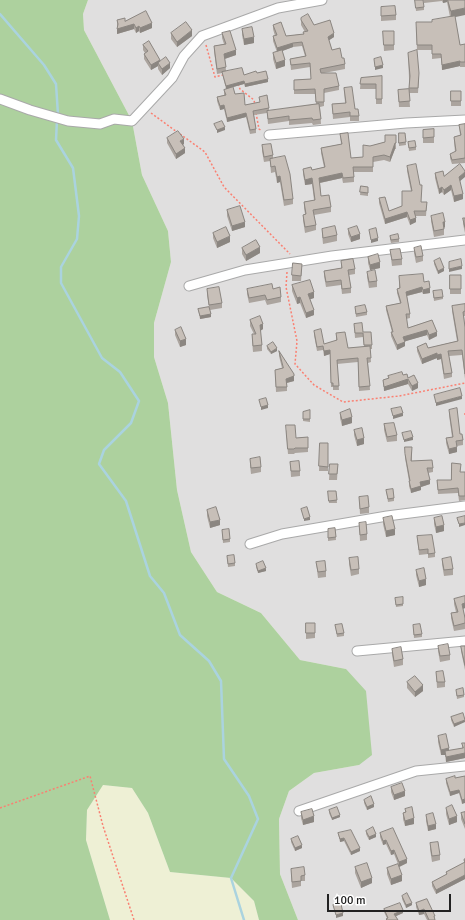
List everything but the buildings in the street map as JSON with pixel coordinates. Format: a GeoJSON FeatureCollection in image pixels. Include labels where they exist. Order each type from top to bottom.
{"type":"FeatureCollection","features":[{"type":"Feature","properties":{"kind":"street"},"geometry":{"type":"LineString","coordinates":[[0,99],[30,110],[68,121],[100,124],[114,119],[132,121],[172,78],[184,56],[202,36],[278,8],[322,0]]}},
{"type":"Feature","properties":{"kind":"street"},"geometry":{"type":"LineString","coordinates":[[269,135],[406,123],[465,120]]}},
{"type":"Feature","properties":{"kind":"street"},"geometry":{"type":"LineString","coordinates":[[189,286],[245,270],[332,256],[465,240]]}},
{"type":"Feature","properties":{"kind":"street"},"geometry":{"type":"LineString","coordinates":[[250,544],[282,534],[387,516],[465,506]]}},
{"type":"Feature","properties":{"kind":"street"},"geometry":{"type":"LineString","coordinates":[[357,651],[465,641]]}},
{"type":"Feature","properties":{"kind":"street"},"geometry":{"type":"LineString","coordinates":[[299,810],[416,771],[465,766]]}},
{"type":"Feature","properties":{"kind":"path"},"geometry":{"type":"LineString","coordinates":[[202,36],[215,77],[226,74]]}},
{"type":"Feature","properties":{"kind":"path"},"geometry":{"type":"LineString","coordinates":[[237,83],[240,89],[254,100],[259,129],[269,135]]}},
{"type":"Feature","properties":{"kind":"path"},"geometry":{"type":"LineString","coordinates":[[144,109],[204,152],[224,187],[292,256],[296,262],[288,266],[286,287],[290,313],[297,341],[295,364],[314,385],[344,402],[399,396],[465,383]]}},
{"type":"Feature","properties":{"kind":"path"},"geometry":{"type":"LineString","coordinates":[[0,808],[90,776],[103,826],[134,920]]}},
{"type":"Feature","properties":{"kind":"shaded area"},"geometry":{"type":"Polygon","coordinates":[[[88,0],[465,0],[465,920],[298,920],[280,874],[279,819],[289,791],[314,773],[359,765],[346,669],[300,660],[261,613],[217,592],[191,552],[177,490],[168,403],[154,357],[154,323],[171,262],[168,231],[142,175],[132,121],[84,30],[83,14],[88,0]]]}},
{"type":"Feature","properties":{"kind":"green space"},"geometry":{"type":"Polygon","coordinates":[[[0,0],[88,0],[83,14],[84,30],[132,121],[142,175],[168,231],[171,262],[154,323],[154,357],[168,403],[177,490],[191,552],[217,592],[261,613],[300,660],[346,669],[366,691],[372,755],[359,765],[314,773],[289,791],[279,819],[280,874],[298,920],[259,920],[254,901],[231,878],[170,872],[148,813],[132,788],[103,785],[87,810],[86,840],[110,920],[0,920],[0,0]]]}},
{"type":"Feature","properties":{"kind":"green space"},"geometry":{"type":"Polygon","coordinates":[[[102,785],[132,788],[148,813],[170,872],[231,878],[254,901],[259,920],[110,920],[86,840],[87,810],[102,785]]]}},
{"type":"Feature","properties":{"kind":"waterway"},"geometry":{"type":"LineString","coordinates":[[0,14],[44,65],[56,84],[58,115]]}},
{"type":"Feature","properties":{"kind":"waterway"},"geometry":{"type":"LineString","coordinates":[[57,120],[56,140],[73,168],[79,216],[77,239],[61,267],[61,283],[102,358],[120,372],[139,401],[131,423],[104,450],[99,464],[126,501],[150,576],[164,593],[180,635],[209,661],[221,681],[224,759],[249,796],[258,819],[231,878],[244,920]]}}]}
